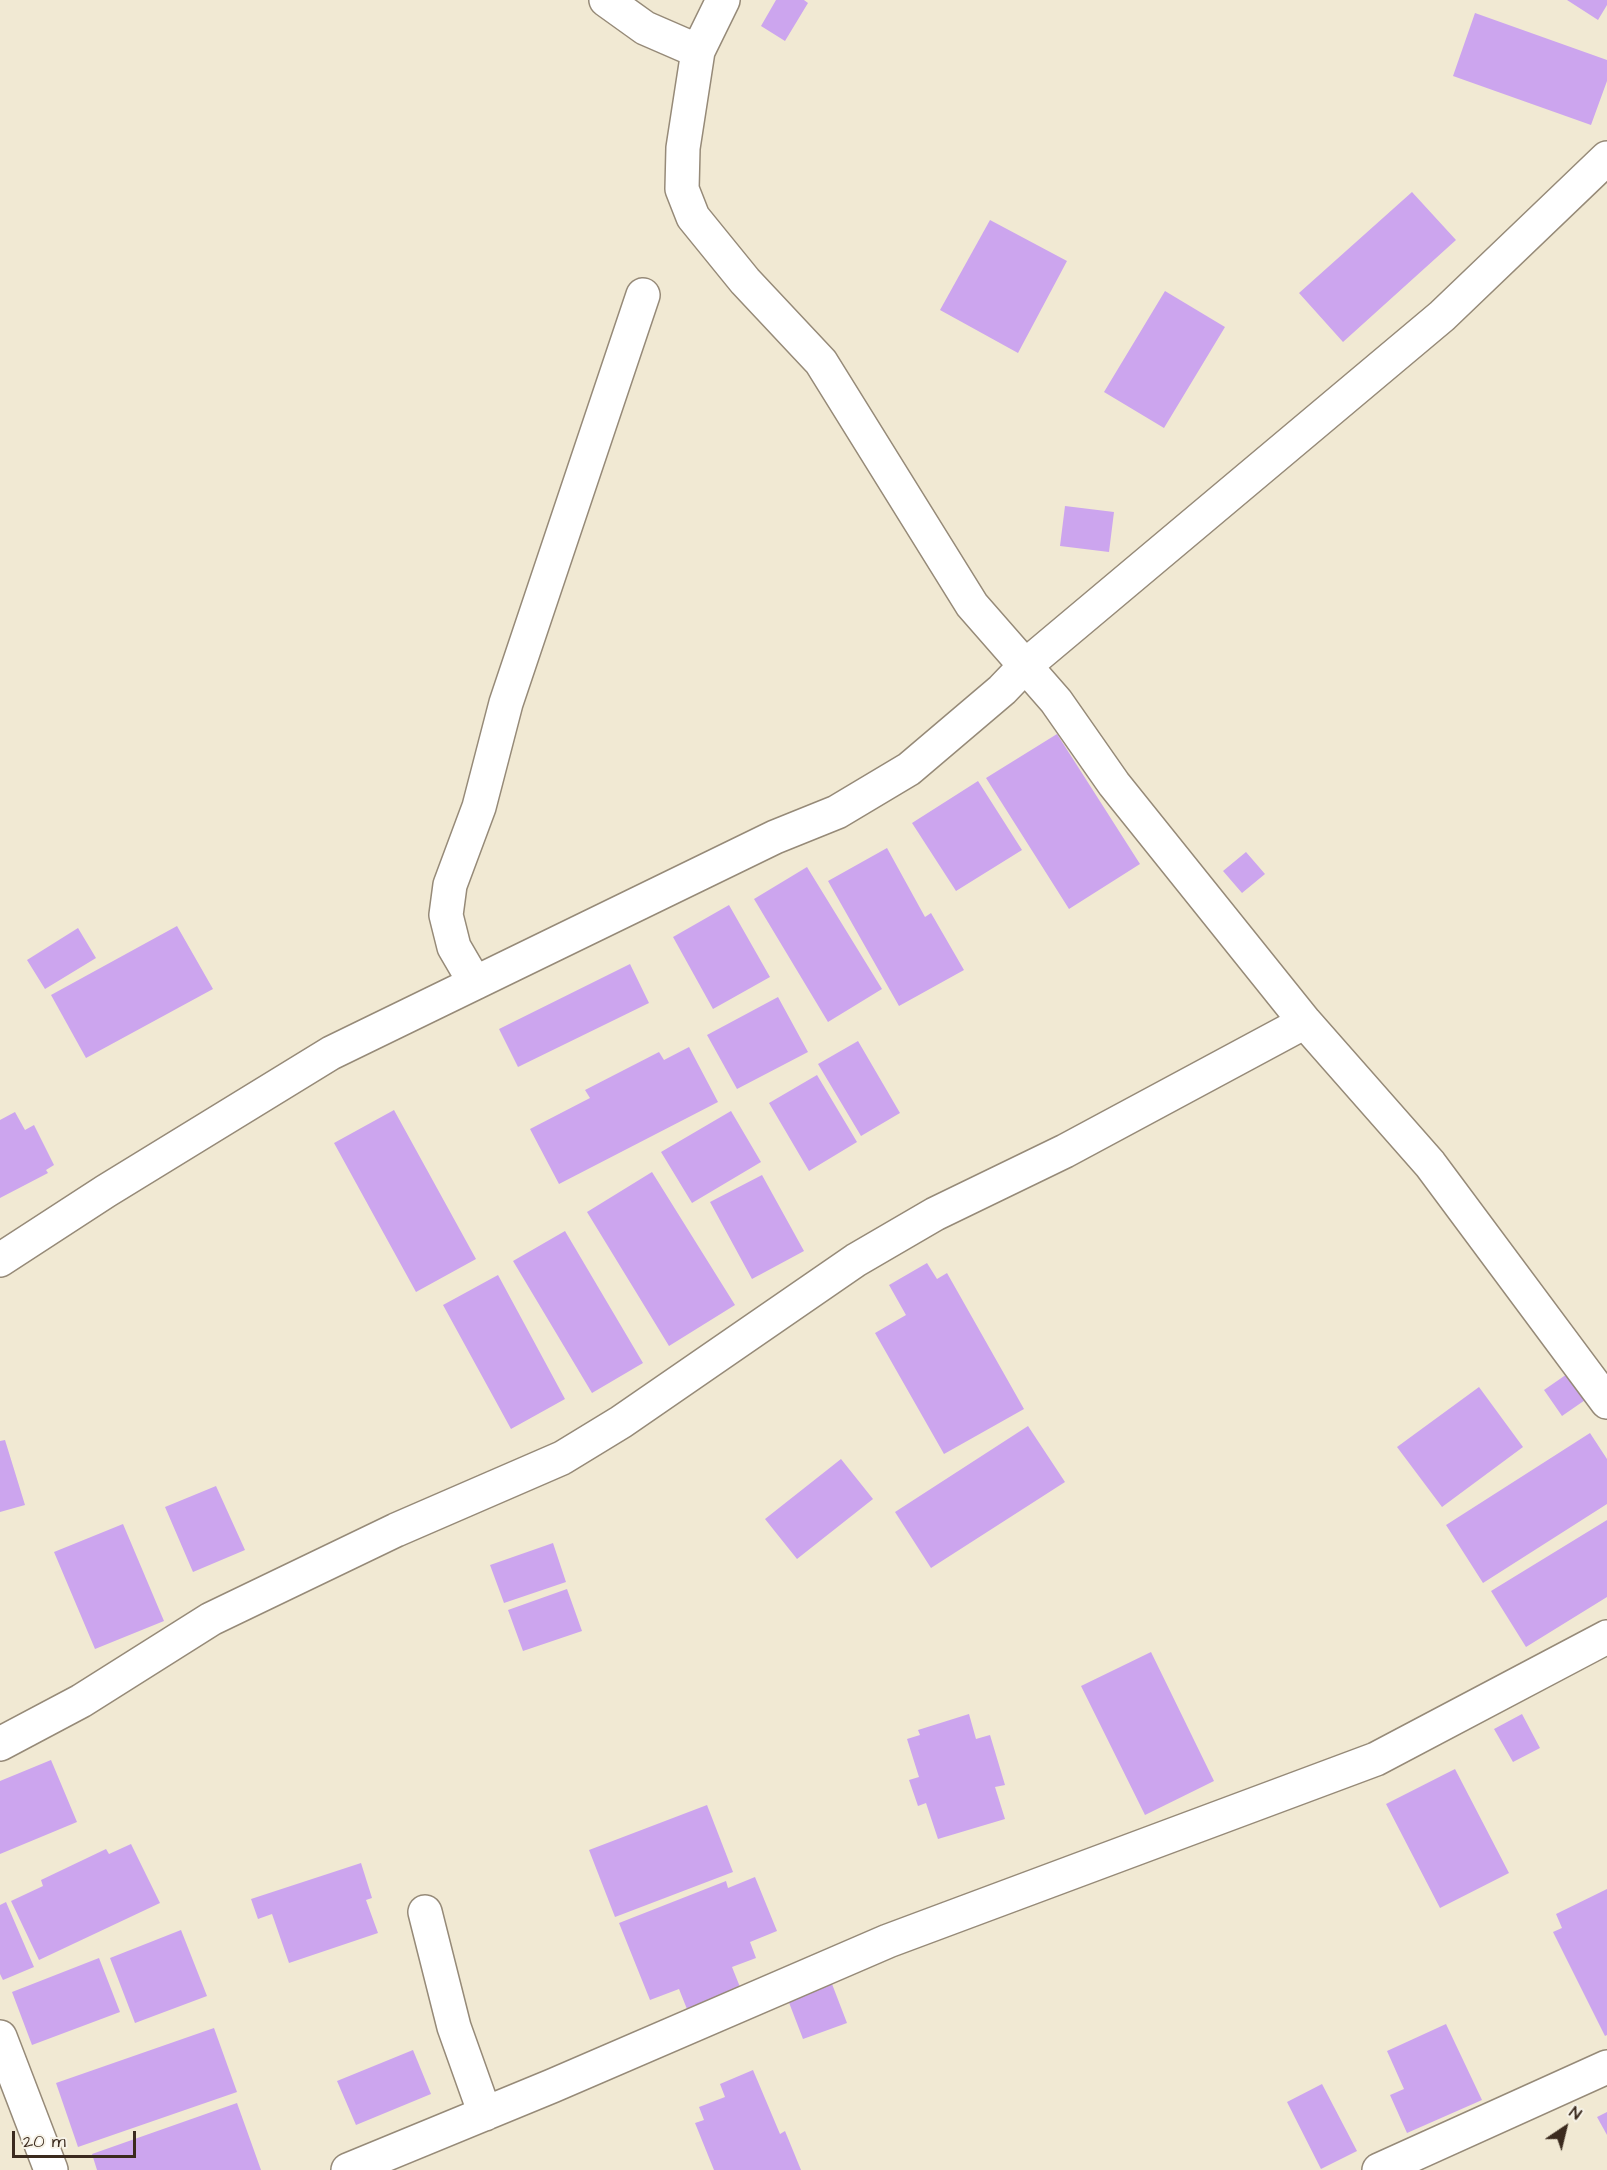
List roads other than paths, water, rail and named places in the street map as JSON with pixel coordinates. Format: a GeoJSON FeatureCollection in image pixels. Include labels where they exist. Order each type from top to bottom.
{"type":"FeatureCollection","features":[{"type":"Feature","properties":{"kind":"street"},"geometry":{"type":"LineString","coordinates":[[606,0],[645,28],[698,51]]}},
{"type":"Feature","properties":{"kind":"street"},"geometry":{"type":"LineString","coordinates":[[723,0],[698,51],[683,148],[682,189],[693,217],[745,281],[821,362],[972,605],[1056,701],[1114,784],[1305,1022],[1430,1164],[1607,1402]]}},
{"type":"Feature","properties":{"kind":"street"},"geometry":{"type":"LineString","coordinates":[[0,1260],[106,1191],[331,1053],[776,837],[837,812],[909,769],[1002,690],[1025,666],[1442,315],[1607,158]]}},
{"type":"Feature","properties":{"kind":"street"},"geometry":{"type":"LineString","coordinates":[[475,983],[454,947],[446,915],[450,885],[479,807],[506,703],[643,294]]}},
{"type":"Feature","properties":{"kind":"street"},"geometry":{"type":"LineString","coordinates":[[0,1744],[81,1701],[211,1619],[396,1530],[562,1458],[650,1402],[856,1260],[935,1214],[1065,1151],[1305,1022]]}},
{"type":"Feature","properties":{"kind":"street"},"geometry":{"type":"LineString","coordinates":[[348,2170],[485,2114],[888,1941],[1376,1759],[1607,1637]]}},
{"type":"Feature","properties":{"kind":"street"},"geometry":{"type":"LineString","coordinates":[[425,1912],[454,2027],[485,2114]]}},
{"type":"Feature","properties":{"kind":"street"},"geometry":{"type":"LineString","coordinates":[[0,2037],[51,2170]]}},
{"type":"Feature","properties":{"kind":"street"},"geometry":{"type":"LineString","coordinates":[[1379,2170],[1607,2067]]}}]}
